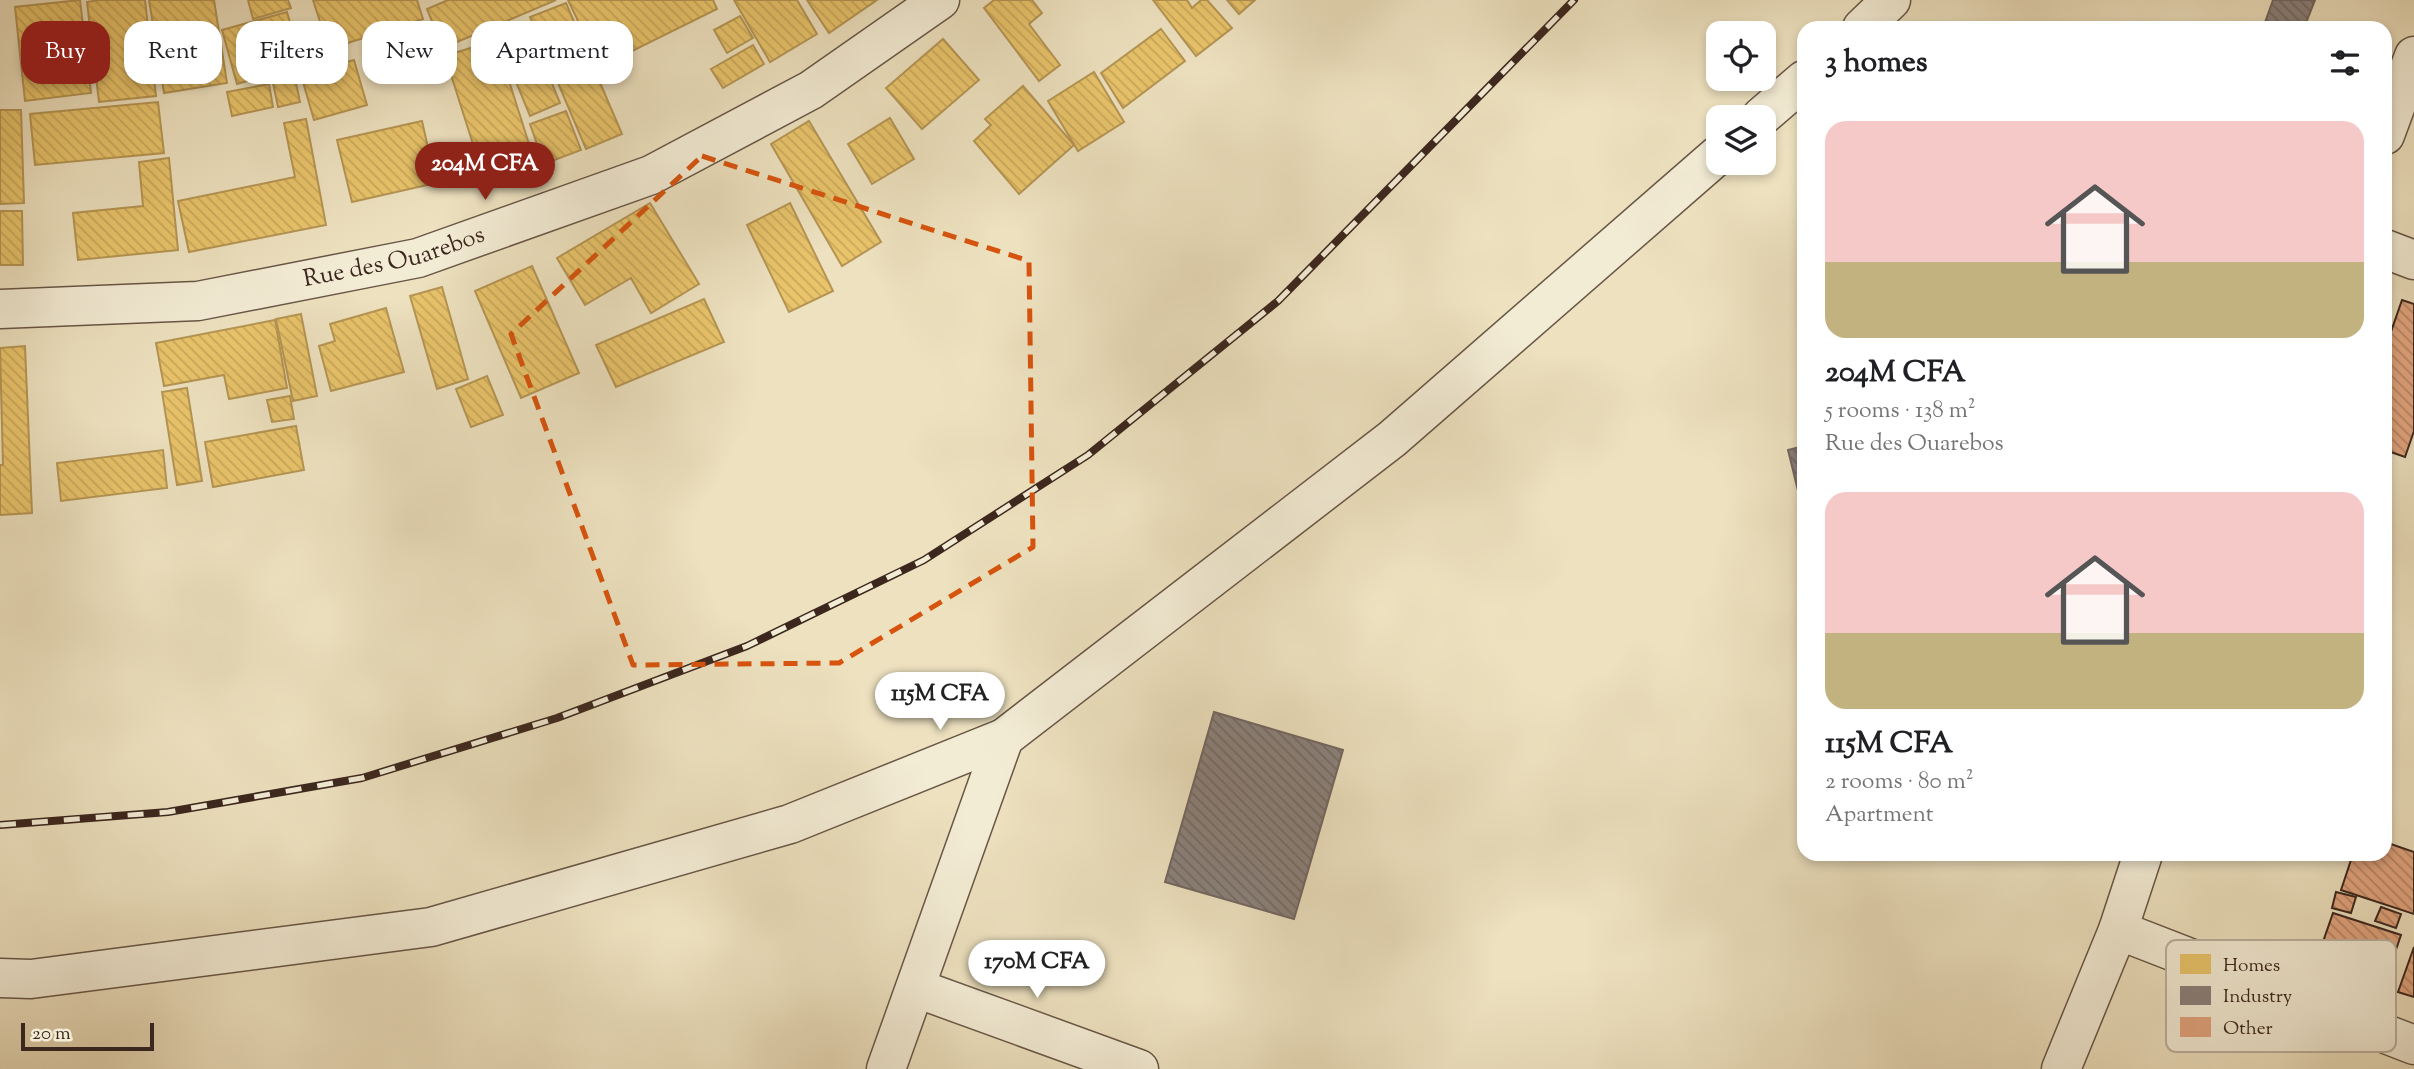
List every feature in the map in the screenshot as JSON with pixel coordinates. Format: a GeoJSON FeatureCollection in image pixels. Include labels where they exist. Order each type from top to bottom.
{"type":"FeatureCollection","features":[{"type":"Feature","properties":{"kind":"street","name":"Rue des Ouarebos"},"geometry":{"type":"LineString","coordinates":[[0,309],[198,300],[418,258],[652,175],[811,90],[940,0]]}},
{"type":"Feature","properties":{"kind":"street"},"geometry":{"type":"LineString","coordinates":[[1869,21],[1891,0]]}},
{"type":"Feature","properties":{"kind":"street"},"geometry":{"type":"LineString","coordinates":[[2392,116],[2414,56]]}},
{"type":"Feature","properties":{"kind":"street"},"geometry":{"type":"LineString","coordinates":[[1775,105],[1797,86]]}},
{"type":"Feature","properties":{"kind":"street"},"geometry":{"type":"LineString","coordinates":[[0,978],[32,979],[431,927],[790,824],[1004,738],[1392,439],[1706,165]]}},
{"type":"Feature","properties":{"kind":"street"},"geometry":{"type":"LineString","coordinates":[[2392,252],[2414,260]]}},
{"type":"Feature","properties":{"kind":"street"},"geometry":{"type":"LineString","coordinates":[[886,1069],[1004,738]]}},
{"type":"Feature","properties":{"kind":"street"},"geometry":{"type":"LineString","coordinates":[[2061,1069],[2118,930],[2141,861]]}},
{"type":"Feature","properties":{"kind":"street"},"geometry":{"type":"LineString","coordinates":[[2118,930],[2166,949]]}},
{"type":"Feature","properties":{"kind":"street"},"geometry":{"type":"LineString","coordinates":[[916,988],[1139,1069]]}},
{"type":"Feature","properties":{"kind":"street"},"geometry":{"type":"LineString","coordinates":[[2396,1038],[2414,1045]]}},
{"type":"Feature","properties":{"kind":"highlighted area"},"geometry":{"type":"Polygon","coordinates":[[[702,156],[1029,261],[1033,547],[839,663],[633,665],[511,334],[702,156]]]}},
{"type":"Feature","properties":{"kind":"building: Homes"},"geometry":{"type":"Polygon","coordinates":[[[80,0],[82,21],[21,21],[21,63],[15,7],[80,0]]]}},
{"type":"Feature","properties":{"kind":"building: Homes"},"geometry":{"type":"Polygon","coordinates":[[[145,0],[147,21],[124,21],[124,84],[155,84],[156,96],[99,102],[97,84],[110,84],[110,21],[89,21],[87,2],[145,0]]]}},
{"type":"Feature","properties":{"kind":"building: Homes"},"geometry":{"type":"Polygon","coordinates":[[[149,0],[214,0],[217,21],[152,21],[149,0]]]}},
{"type":"Feature","properties":{"kind":"building: Homes"},"geometry":{"type":"Polygon","coordinates":[[[248,0],[288,0],[291,8],[253,19],[248,0]]]}},
{"type":"Feature","properties":{"kind":"building: Homes"},"geometry":{"type":"Polygon","coordinates":[[[313,0],[417,0],[423,19],[362,21],[362,38],[348,43],[348,21],[320,21],[313,0]]]}},
{"type":"Feature","properties":{"kind":"building: Homes"},"geometry":{"type":"Polygon","coordinates":[[[448,0],[556,0],[507,21],[471,21],[471,36],[457,42],[457,21],[432,21],[427,9],[448,0]]]}},
{"type":"Feature","properties":{"kind":"building: Homes"},"geometry":{"type":"Polygon","coordinates":[[[568,0],[713,0],[717,9],[633,51],[633,21],[578,21],[568,0]]]}},
{"type":"Feature","properties":{"kind":"building: Homes"},"geometry":{"type":"Polygon","coordinates":[[[734,0],[797,0],[817,34],[770,62],[734,0]]]}},
{"type":"Feature","properties":{"kind":"building: Homes"},"geometry":{"type":"Polygon","coordinates":[[[807,0],[877,0],[829,33],[807,0]]]}},
{"type":"Feature","properties":{"kind":"building: Homes"},"geometry":{"type":"Polygon","coordinates":[[[994,0],[1032,0],[1042,13],[1029,24],[1060,65],[1039,81],[984,8],[994,0]]]}},
{"type":"Feature","properties":{"kind":"building: Homes"},"geometry":{"type":"Polygon","coordinates":[[[1153,0],[1187,0],[1192,8],[1201,0],[1207,0],[1232,28],[1196,56],[1153,0]]]}},
{"type":"Feature","properties":{"kind":"building: Homes"},"geometry":{"type":"Polygon","coordinates":[[[1227,0],[1255,0],[1239,14],[1227,0]]]}},
{"type":"Feature","properties":{"kind":"building: Homes"},"geometry":{"type":"Polygon","coordinates":[[[566,3],[574,21],[532,21],[530,17],[566,3]]]}},
{"type":"Feature","properties":{"kind":"building: Homes"},"geometry":{"type":"Polygon","coordinates":[[[287,12],[290,21],[254,21],[287,12]]]}},
{"type":"Feature","properties":{"kind":"building: Homes"},"geometry":{"type":"Polygon","coordinates":[[[740,16],[753,38],[727,53],[714,30],[740,16]]]}},
{"type":"Feature","properties":{"kind":"building: Homes"},"geometry":{"type":"Polygon","coordinates":[[[236,26],[236,80],[222,30],[236,26]]]}},
{"type":"Feature","properties":{"kind":"building: Homes"},"geometry":{"type":"Polygon","coordinates":[[[1161,29],[1185,61],[1123,108],[1101,73],[1161,29]]]}},
{"type":"Feature","properties":{"kind":"building: Homes"},"geometry":{"type":"Polygon","coordinates":[[[943,39],[979,80],[922,129],[886,88],[943,39]]]}},
{"type":"Feature","properties":{"kind":"building: Homes"},"geometry":{"type":"Polygon","coordinates":[[[753,45],[764,64],[723,88],[711,69],[753,45]]]}},
{"type":"Feature","properties":{"kind":"building: Homes"},"geometry":{"type":"Polygon","coordinates":[[[471,48],[471,84],[510,84],[537,169],[486,185],[454,84],[457,84],[457,52],[471,48]]]}},
{"type":"Feature","properties":{"kind":"building: Homes"},"geometry":{"type":"Polygon","coordinates":[[[222,51],[227,83],[222,84],[222,51]]]}},
{"type":"Feature","properties":{"kind":"building: Homes"},"geometry":{"type":"Polygon","coordinates":[[[354,60],[367,105],[314,120],[304,84],[348,84],[348,62],[354,60]]]}},
{"type":"Feature","properties":{"kind":"building: Homes"},"geometry":{"type":"Polygon","coordinates":[[[1094,72],[1124,122],[1078,151],[1048,101],[1094,72]]]}},
{"type":"Feature","properties":{"kind":"building: Homes"},"geometry":{"type":"Polygon","coordinates":[[[23,84],[90,84],[91,93],[25,101],[23,84]]]}},
{"type":"Feature","properties":{"kind":"building: Homes"},"geometry":{"type":"Polygon","coordinates":[[[163,84],[221,84],[164,93],[163,84]]]}},
{"type":"Feature","properties":{"kind":"building: Homes"},"geometry":{"type":"Polygon","coordinates":[[[269,84],[273,107],[232,116],[227,92],[269,84]]]}},
{"type":"Feature","properties":{"kind":"building: Homes"},"geometry":{"type":"Polygon","coordinates":[[[273,84],[296,84],[300,102],[278,107],[273,84]]]}},
{"type":"Feature","properties":{"kind":"building: Homes"},"geometry":{"type":"Polygon","coordinates":[[[517,84],[552,84],[560,103],[530,116],[517,84]]]}},
{"type":"Feature","properties":{"kind":"building: Homes"},"geometry":{"type":"Polygon","coordinates":[[[558,84],[601,84],[622,134],[586,149],[558,84]]]}},
{"type":"Feature","properties":{"kind":"building: Homes"},"geometry":{"type":"Polygon","coordinates":[[[1023,86],[1074,145],[1019,194],[974,141],[991,125],[985,119],[1023,86]]]}},
{"type":"Feature","properties":{"kind":"building: Homes"},"geometry":{"type":"Polygon","coordinates":[[[158,102],[164,153],[35,165],[30,114],[158,102]]]}},
{"type":"Feature","properties":{"kind":"building: Homes"},"geometry":{"type":"Polygon","coordinates":[[[0,110],[21,110],[24,203],[0,204],[0,110]]]}},
{"type":"Feature","properties":{"kind":"building: Homes"},"geometry":{"type":"Polygon","coordinates":[[[566,111],[581,150],[544,164],[530,124],[566,111]]]}},
{"type":"Feature","properties":{"kind":"building: Homes"},"geometry":{"type":"Polygon","coordinates":[[[890,118],[914,159],[872,184],[848,144],[890,118]]]}},
{"type":"Feature","properties":{"kind":"building: Homes"},"geometry":{"type":"Polygon","coordinates":[[[306,119],[326,225],[189,252],[178,201],[295,177],[284,123],[306,119]]]}},
{"type":"Feature","properties":{"kind":"building: Homes"},"geometry":{"type":"Polygon","coordinates":[[[422,121],[436,183],[352,202],[337,140],[422,121]]]}},
{"type":"Feature","properties":{"kind":"building: Homes"},"geometry":{"type":"Polygon","coordinates":[[[809,121],[881,242],[842,266],[771,144],[809,121]]]}},
{"type":"Feature","properties":{"kind":"building: Homes"},"geometry":{"type":"Polygon","coordinates":[[[169,158],[178,250],[78,260],[73,213],[143,206],[139,162],[169,158]]]}},
{"type":"Feature","properties":{"kind":"building: Homes"},"geometry":{"type":"Polygon","coordinates":[[[650,203],[699,284],[651,313],[631,278],[585,305],[557,258],[650,203]]]}},
{"type":"Feature","properties":{"kind":"building: Homes"},"geometry":{"type":"Polygon","coordinates":[[[790,203],[833,291],[789,312],[747,225],[790,203]]]}},
{"type":"Feature","properties":{"kind":"building: Homes"},"geometry":{"type":"Polygon","coordinates":[[[0,211],[22,211],[23,265],[0,265],[0,211]]]}},
{"type":"Feature","properties":{"kind":"building: Homes"},"geometry":{"type":"Polygon","coordinates":[[[532,266],[579,373],[521,398],[475,291],[532,266]]]}},
{"type":"Feature","properties":{"kind":"building: Homes"},"geometry":{"type":"Polygon","coordinates":[[[442,287],[468,379],[437,389],[410,296],[442,287]]]}},
{"type":"Feature","properties":{"kind":"building: Homes"},"geometry":{"type":"Polygon","coordinates":[[[704,299],[724,342],[616,387],[596,345],[704,299]]]}},
{"type":"Feature","properties":{"kind":"building: Homes"},"geometry":{"type":"Polygon","coordinates":[[[386,308],[404,372],[331,391],[319,346],[335,341],[330,324],[386,308]]]}},
{"type":"Feature","properties":{"kind":"building: Homes"},"geometry":{"type":"Polygon","coordinates":[[[301,314],[317,396],[293,401],[276,319],[301,314]]]}},
{"type":"Feature","properties":{"kind":"building: Homes"},"geometry":{"type":"Polygon","coordinates":[[[275,320],[287,388],[229,399],[224,375],[164,386],[156,343],[275,320]]]}},
{"type":"Feature","properties":{"kind":"building: Homes"},"geometry":{"type":"Polygon","coordinates":[[[25,346],[32,513],[0,515],[0,465],[3,465],[0,348],[25,346]]]}},
{"type":"Feature","properties":{"kind":"building: Homes"},"geometry":{"type":"Polygon","coordinates":[[[487,376],[503,415],[471,427],[456,389],[487,376]]]}},
{"type":"Feature","properties":{"kind":"building: Homes"},"geometry":{"type":"Polygon","coordinates":[[[187,388],[202,481],[177,485],[162,392],[187,388]]]}},
{"type":"Feature","properties":{"kind":"building: Homes"},"geometry":{"type":"Polygon","coordinates":[[[290,396],[294,419],[272,422],[267,400],[290,396]]]}},
{"type":"Feature","properties":{"kind":"building: Homes"},"geometry":{"type":"Polygon","coordinates":[[[296,426],[304,470],[213,487],[205,442],[296,426]]]}},
{"type":"Feature","properties":{"kind":"building: Homes"},"geometry":{"type":"Polygon","coordinates":[[[163,450],[167,488],[61,501],[57,463],[163,450]]]}},
{"type":"Feature","properties":{"kind":"building: Industry"},"geometry":{"type":"Polygon","coordinates":[[[2273,0],[2315,0],[2307,21],[2266,21],[2273,0]]]}},
{"type":"Feature","properties":{"kind":"building: Industry"},"geometry":{"type":"Polygon","coordinates":[[[1797,448],[1797,487],[1788,450],[1797,448]]]}},
{"type":"Feature","properties":{"kind":"building: Industry"},"geometry":{"type":"Polygon","coordinates":[[[1214,712],[1343,750],[1294,919],[1165,882],[1214,712]]]}},
{"type":"Feature","properties":{"kind":"building: Other"},"geometry":{"type":"Polygon","coordinates":[[[2402,300],[2414,304],[2414,431],[2405,457],[2392,452],[2392,329],[2402,300]]]}},
{"type":"Feature","properties":{"kind":"building: Other"},"geometry":{"type":"Polygon","coordinates":[[[2392,844],[2414,852],[2414,914],[2341,890],[2351,861],[2392,861],[2392,844]]]}},
{"type":"Feature","properties":{"kind":"building: Other"},"geometry":{"type":"Polygon","coordinates":[[[2336,892],[2356,897],[2351,913],[2332,908],[2336,892]]]}},
{"type":"Feature","properties":{"kind":"building: Other"},"geometry":{"type":"Polygon","coordinates":[[[2381,907],[2401,914],[2396,928],[2375,921],[2381,907]]]}},
{"type":"Feature","properties":{"kind":"building: Other"},"geometry":{"type":"Polygon","coordinates":[[[2333,913],[2401,935],[2396,950],[2396,940],[2324,940],[2333,913]]]}},
{"type":"Feature","properties":{"kind":"building: Other"},"geometry":{"type":"Polygon","coordinates":[[[2414,947],[2414,997],[2398,992],[2414,947]]]}},
{"type":"Feature","properties":{"kind":"railway"},"geometry":{"type":"LineString","coordinates":[[0,825],[168,812],[362,778],[557,718],[747,646],[924,560],[1088,455],[1278,301],[1574,0]]}}]}
